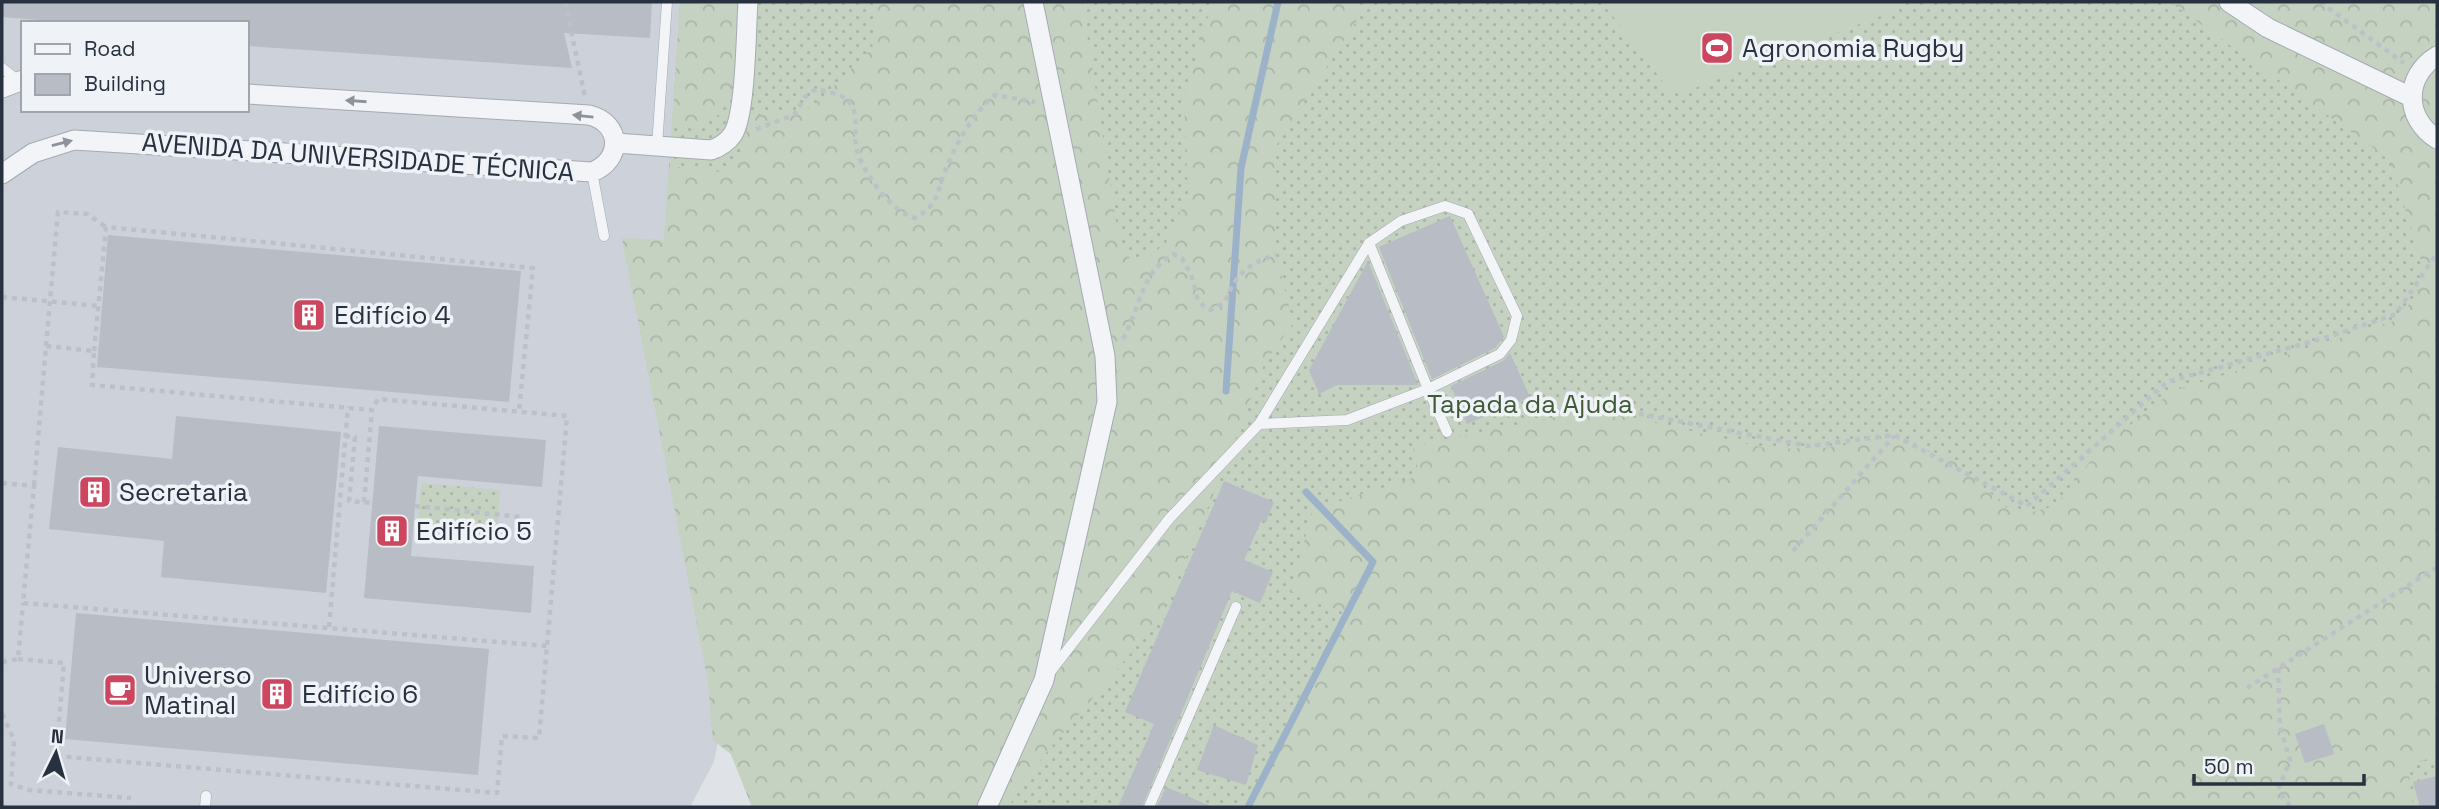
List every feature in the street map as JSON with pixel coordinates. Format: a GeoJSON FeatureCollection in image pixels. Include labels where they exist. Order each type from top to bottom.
{"type":"FeatureCollection","features":[{"type":"Feature","properties":{"kind":"street"},"geometry":{"type":"LineString","coordinates":[[248,93],[589,115],[597,117],[610,127],[615,143],[711,149],[723,146],[734,133],[740,110],[748,2]]}},
{"type":"Feature","properties":{"kind":"street"},"geometry":{"type":"LineString","coordinates":[[987,807],[1044,680],[1107,402],[1105,356],[1033,2]]}},
{"type":"Feature","properties":{"kind":"street"},"geometry":{"type":"LineString","coordinates":[[2229,2],[2268,28],[2411,97]]}},
{"type":"Feature","properties":{"kind":"street"},"geometry":{"type":"LineString","coordinates":[[2437,56],[2418,74],[2411,97],[2418,121],[2437,139]]}},
{"type":"Feature","properties":{"kind":"street","name":"AVENIDA DA UNIVERSIDADE TÉCNICA"},"geometry":{"type":"LineString","coordinates":[[2,174],[33,153],[74,140],[592,172],[610,161],[615,143]]}},
{"type":"Feature","properties":{"kind":"lane"},"geometry":{"type":"LineString","coordinates":[[657,146],[667,2]]}},
{"type":"Feature","properties":{"kind":"lane"},"geometry":{"type":"LineString","coordinates":[[592,172],[604,236]]}},
{"type":"Feature","properties":{"kind":"lane"},"geometry":{"type":"LineString","coordinates":[[1044,680],[1169,519],[1259,424],[1369,243],[1401,221],[1445,206],[1468,214],[1517,316],[1511,340],[1500,355],[1428,389],[1347,420],[1259,424]]}},
{"type":"Feature","properties":{"kind":"lane"},"geometry":{"type":"LineString","coordinates":[[1369,243],[1447,432]]}},
{"type":"Feature","properties":{"kind":"lane"},"geometry":{"type":"LineString","coordinates":[[1149,807],[1236,607]]}},
{"type":"Feature","properties":{"kind":"lane"},"geometry":{"type":"LineString","coordinates":[[205,807],[206,796]]}},
{"type":"Feature","properties":{"kind":"path"},"geometry":{"type":"LineString","coordinates":[[565,2],[589,115]]}},
{"type":"Feature","properties":{"kind":"path"},"geometry":{"type":"LineString","coordinates":[[2320,2],[2418,74]]}},
{"type":"Feature","properties":{"kind":"path"},"geometry":{"type":"LineString","coordinates":[[734,133],[767,127],[794,115],[806,96],[816,89],[836,94],[850,103],[855,117],[856,148],[866,174],[903,216],[915,218],[930,210],[940,191],[945,169],[983,105],[995,95],[1041,103],[1056,115]]}},
{"type":"Feature","properties":{"kind":"path"},"geometry":{"type":"LineString","coordinates":[[18,659],[58,212],[87,214],[106,227],[533,268],[519,411]]}},
{"type":"Feature","properties":{"kind":"path"},"geometry":{"type":"LineString","coordinates":[[106,227],[92,385],[372,410]]}},
{"type":"Feature","properties":{"kind":"path"},"geometry":{"type":"LineString","coordinates":[[1619,410],[1809,446],[1894,435],[2027,506],[2167,382],[2331,336],[2396,314],[2437,253]]}},
{"type":"Feature","properties":{"kind":"path"},"geometry":{"type":"LineString","coordinates":[[1105,356],[1116,351],[1151,272],[1173,254],[1182,258],[1194,281],[1194,294],[1199,305],[1211,310],[1225,302],[1232,284],[1256,261],[1277,255]]}},
{"type":"Feature","properties":{"kind":"path"},"geometry":{"type":"LineString","coordinates":[[2,297],[99,306]]}},
{"type":"Feature","properties":{"kind":"path"},"geometry":{"type":"LineString","coordinates":[[46,346],[94,351]]}},
{"type":"Feature","properties":{"kind":"path"},"geometry":{"type":"LineString","coordinates":[[2,662],[18,659],[64,663],[56,756],[497,793],[502,736],[539,738],[567,416],[377,399],[372,410],[364,502]]}},
{"type":"Feature","properties":{"kind":"path"},"geometry":{"type":"LineString","coordinates":[[329,627],[348,407]]}},
{"type":"Feature","properties":{"kind":"path"},"geometry":{"type":"LineString","coordinates":[[1793,551],[1894,435]]}},
{"type":"Feature","properties":{"kind":"path"},"geometry":{"type":"LineString","coordinates":[[345,436],[355,437],[349,501],[373,503]]}},
{"type":"Feature","properties":{"kind":"path"},"geometry":{"type":"LineString","coordinates":[[2,483],[34,486]]}},
{"type":"Feature","properties":{"kind":"path"},"geometry":{"type":"LineString","coordinates":[[415,506],[521,517]]}},
{"type":"Feature","properties":{"kind":"path"},"geometry":{"type":"LineString","coordinates":[[2247,688],[2437,567]]}},
{"type":"Feature","properties":{"kind":"path"},"geometry":{"type":"LineString","coordinates":[[23,603],[547,646]]}},
{"type":"Feature","properties":{"kind":"path"},"geometry":{"type":"LineString","coordinates":[[2278,668],[2280,727],[2290,760],[2279,787],[2284,800],[2292,807]]}},
{"type":"Feature","properties":{"kind":"path"},"geometry":{"type":"LineString","coordinates":[[2,714],[14,740],[11,785],[29,790],[131,798]]}},
{"type":"Feature","properties":{"kind":"shaded area"},"geometry":{"type":"Polygon","coordinates":[[[2,2],[685,2],[720,731],[714,762],[690,807],[2,807],[2,2]]]}},
{"type":"Feature","properties":{"kind":"green space","name":"Tapada da Ajuda"},"geometry":{"type":"Polygon","coordinates":[[[680,2],[2437,2],[2437,807],[752,807],[731,754],[713,740],[708,682],[622,238],[664,240],[680,2]]]}},
{"type":"Feature","properties":{"kind":"green space"},"geometry":{"type":"Polygon","coordinates":[[[680,2],[736,2],[735,61],[730,92],[719,114],[703,123],[672,127],[680,2]]]}},
{"type":"Feature","properties":{"kind":"green space"},"geometry":{"type":"Polygon","coordinates":[[[878,2],[1082,2],[1119,241],[1135,267],[1166,243],[1188,195],[1184,99],[1212,2],[1356,2],[1361,14],[1274,149],[1276,253],[1293,324],[1265,362],[1221,477],[1158,621],[1020,784],[1009,807],[752,807],[731,754],[713,740],[708,682],[622,238],[664,240],[669,166],[722,172],[739,158],[750,117],[813,107],[872,48],[878,2]]]}},
{"type":"Feature","properties":{"kind":"green space","name":"Agronomia Rugby"},"geometry":{"type":"Polygon","coordinates":[[[1602,2],[1903,2],[1901,8],[1692,89],[1669,90],[1602,2]]]}},
{"type":"Feature","properties":{"kind":"green space"},"geometry":{"type":"Polygon","coordinates":[[[2170,2],[2437,2],[2437,755],[2408,767],[2413,807],[1244,807],[1343,612],[1290,591],[1313,510],[1419,476],[1413,446],[1595,409],[1769,449],[1823,448],[1895,438],[1954,460],[2008,509],[2033,512],[2055,506],[2099,450],[2173,391],[2400,319],[2426,277],[2390,160],[2170,2]]]}},
{"type":"Feature","properties":{"kind":"green space"},"geometry":{"type":"Polygon","coordinates":[[[421,483],[500,490],[496,542],[417,536],[421,483]]]}},
{"type":"Feature","properties":{"kind":"building"},"geometry":{"type":"Polygon","coordinates":[[[2,2],[652,2],[650,38],[564,33],[572,68],[248,46],[248,21],[49,21],[2,17],[2,2]]]}},
{"type":"Feature","properties":{"kind":"building"},"geometry":{"type":"Polygon","coordinates":[[[1450,216],[1504,337],[1495,348],[1432,379],[1379,247],[1450,216]]]}},
{"type":"Feature","properties":{"kind":"building","name":"Edifício 4"},"geometry":{"type":"Polygon","coordinates":[[[108,235],[521,271],[509,402],[97,367],[108,235]]]}},
{"type":"Feature","properties":{"kind":"building"},"geometry":{"type":"Polygon","coordinates":[[[1368,261],[1418,385],[1337,385],[1319,394],[1309,370],[1368,261]]]}},
{"type":"Feature","properties":{"kind":"building"},"geometry":{"type":"Polygon","coordinates":[[[1510,353],[1530,397],[1467,424],[1451,386],[1503,361],[1510,353]]]}},
{"type":"Feature","properties":{"kind":"building"},"geometry":{"type":"Polygon","coordinates":[[[176,416],[341,432],[326,593],[161,577],[164,541],[49,529],[58,447],[172,459],[176,416]]]}},
{"type":"Feature","properties":{"kind":"building","name":"Edifício 5"},"geometry":{"type":"Polygon","coordinates":[[[379,426],[546,440],[542,487],[418,476],[415,506],[411,556],[534,566],[531,613],[364,598],[379,426]]]}},
{"type":"Feature","properties":{"kind":"building"},"geometry":{"type":"Polygon","coordinates":[[[1224,481],[1274,502],[1266,522],[1261,521],[1244,560],[1273,572],[1260,603],[1232,591],[1142,807],[1118,807],[1154,724],[1125,712],[1224,481]]]}},
{"type":"Feature","properties":{"kind":"building","name":"Edifício 6"},"geometry":{"type":"Polygon","coordinates":[[[76,613],[489,649],[478,775],[65,739],[76,613]]]}},
{"type":"Feature","properties":{"kind":"building"},"geometry":{"type":"Polygon","coordinates":[[[2324,724],[2334,754],[2305,763],[2295,734],[2324,724]]]}},
{"type":"Feature","properties":{"kind":"building"},"geometry":{"type":"Polygon","coordinates":[[[1214,725],[1258,745],[1246,785],[1197,770],[1214,725]]]}},
{"type":"Feature","properties":{"kind":"building"},"geometry":{"type":"Polygon","coordinates":[[[2437,776],[2437,807],[2420,807],[2413,782],[2437,776]]]}},
{"type":"Feature","properties":{"kind":"building"},"geometry":{"type":"Polygon","coordinates":[[[1166,787],[1213,807],[1157,807],[1166,787]]]}},
{"type":"Feature","properties":{"kind":"waterway"},"geometry":{"type":"LineString","coordinates":[[1226,391],[1241,168],[1278,2]]}},
{"type":"Feature","properties":{"kind":"waterway"},"geometry":{"type":"LineString","coordinates":[[1248,807],[1373,562],[1306,492]]}},
{"type":"Feature","properties":{"kind":"place","name":"Agronomia Rugby"},"geometry":{"type":"Point","coordinates":[1717,48]}},
{"type":"Feature","properties":{"kind":"place","name":"Edifício 4"},"geometry":{"type":"Point","coordinates":[309,315]}},
{"type":"Feature","properties":{"kind":"place","name":"Secretaria"},"geometry":{"type":"Point","coordinates":[95,492]}},
{"type":"Feature","properties":{"kind":"place","name":"Edifício 5"},"geometry":{"type":"Point","coordinates":[392,531]}},
{"type":"Feature","properties":{"kind":"place","name":"Universo Matinal"},"geometry":{"type":"Point","coordinates":[120,690]}},
{"type":"Feature","properties":{"kind":"place","name":"Edifício 6"},"geometry":{"type":"Point","coordinates":[277,694]}}]}
